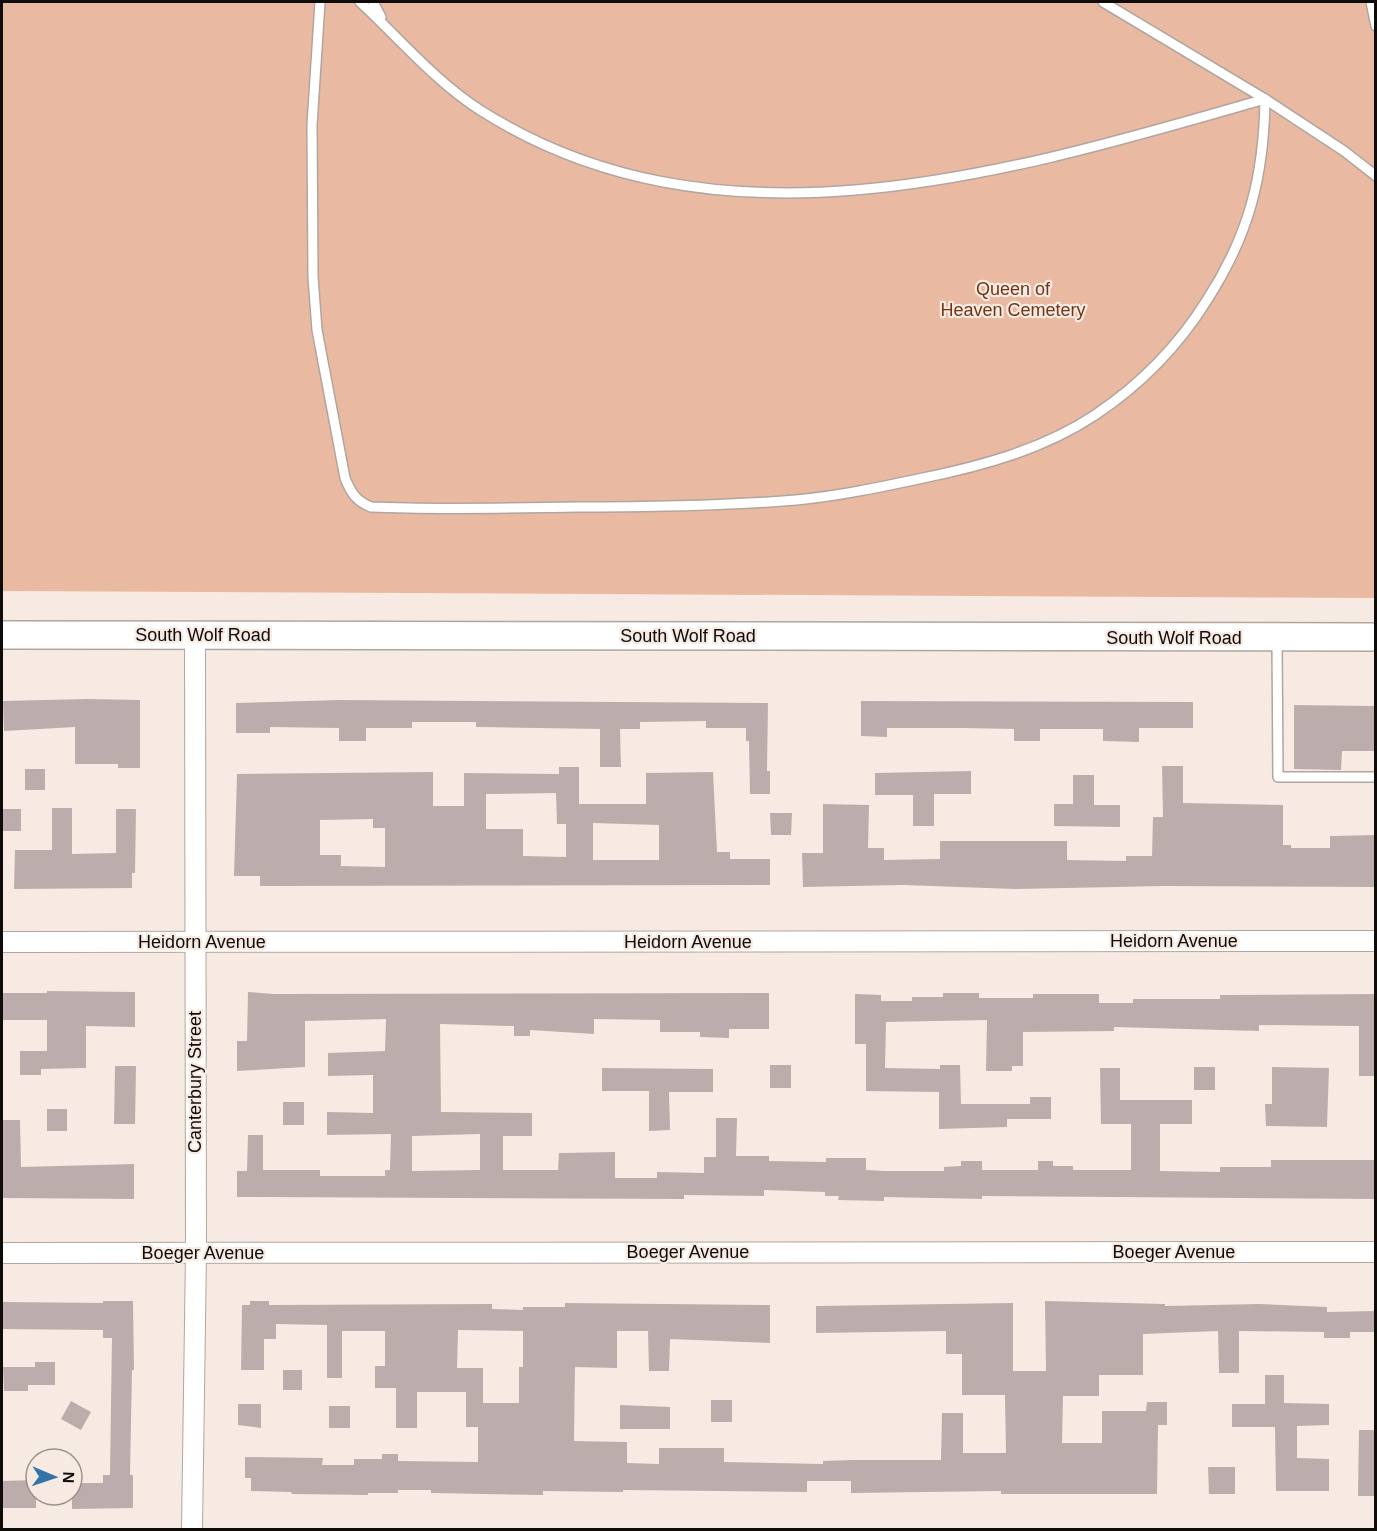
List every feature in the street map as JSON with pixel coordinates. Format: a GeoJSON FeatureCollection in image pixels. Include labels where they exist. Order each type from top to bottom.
{"type":"FeatureCollection","features":[{"type":"Feature","properties":{"kind":"main road","name":"South Wolf Road"},"geometry":{"type":"LineString","coordinates":[[2,635],[1376,637]]}},
{"type":"Feature","properties":{"kind":"street","name":"Canterbury Street"},"geometry":{"type":"LineString","coordinates":[[192,1530],[196,1253],[195,634]]}},
{"type":"Feature","properties":{"kind":"street","name":"Heidorn Avenue"},"geometry":{"type":"LineString","coordinates":[[2,942],[1376,941]]}},
{"type":"Feature","properties":{"kind":"street","name":"Boeger Avenue"},"geometry":{"type":"LineString","coordinates":[[2,1253],[1376,1252]]}},
{"type":"Feature","properties":{"kind":"lane"},"geometry":{"type":"LineString","coordinates":[[320,2],[312,125],[313,278],[317,330],[345,478],[351,493],[359,502],[371,507],[673,507],[798,500],[952,472],[1030,448],[1063,434],[1095,415],[1164,357],[1194,320],[1220,281],[1245,230],[1259,179],[1264,140],[1265,99]]}},
{"type":"Feature","properties":{"kind":"lane"},"geometry":{"type":"LineString","coordinates":[[360,2],[438,77],[478,109],[520,133],[567,155],[673,185],[790,192],[903,186],[1035,163],[1265,99]]}},
{"type":"Feature","properties":{"kind":"lane"},"geometry":{"type":"LineString","coordinates":[[373,2],[385,25]]}},
{"type":"Feature","properties":{"kind":"lane"},"geometry":{"type":"LineString","coordinates":[[1103,2],[1265,99],[1344,151],[1376,176]]}},
{"type":"Feature","properties":{"kind":"lane"},"geometry":{"type":"LineString","coordinates":[[1371,2],[1376,26]]}},
{"type":"Feature","properties":{"kind":"lane"},"geometry":{"type":"LineString","coordinates":[[1276,638],[1278,777],[1376,777]]}},
{"type":"Feature","properties":{"kind":"green space","name":"Queen of Heaven Cemetery"},"geometry":{"type":"Polygon","coordinates":[[[2,2],[1375,2],[1375,598],[2,591],[2,2]]]}},
{"type":"Feature","properties":{"kind":"building"},"geometry":{"type":"Polygon","coordinates":[[[140,700],[140,768],[118,768],[118,764],[75,764],[75,727],[4,731],[3,701],[140,700]]]}},
{"type":"Feature","properties":{"kind":"building"},"geometry":{"type":"Polygon","coordinates":[[[340,700],[768,703],[767,771],[770,771],[770,794],[750,794],[749,741],[746,741],[746,728],[706,728],[706,721],[640,722],[640,729],[620,729],[621,767],[600,767],[600,729],[476,727],[476,722],[412,722],[412,728],[366,728],[366,741],[339,741],[339,728],[270,727],[270,733],[236,733],[236,703],[340,700]]]}},
{"type":"Feature","properties":{"kind":"building"},"geometry":{"type":"Polygon","coordinates":[[[861,701],[1193,702],[1193,728],[1139,728],[1139,742],[1103,741],[1103,729],[1040,729],[1040,741],[1014,741],[1014,729],[887,728],[887,737],[861,736],[861,701]]]}},
{"type":"Feature","properties":{"kind":"building"},"geometry":{"type":"Polygon","coordinates":[[[1294,705],[1376,706],[1376,751],[1342,751],[1341,770],[1294,769],[1294,705]]]}},
{"type":"Feature","properties":{"kind":"building"},"geometry":{"type":"Polygon","coordinates":[[[1162,766],[1183,766],[1183,803],[1283,805],[1283,845],[1291,845],[1291,848],[1330,848],[1330,836],[1376,835],[1376,887],[1164,886],[1015,889],[904,885],[803,887],[802,853],[823,853],[823,804],[869,805],[868,848],[884,848],[884,860],[940,859],[940,841],[1067,841],[1067,860],[1126,861],[1126,856],[1152,856],[1153,817],[1163,817],[1162,766]]]}},
{"type":"Feature","properties":{"kind":"building"},"geometry":{"type":"Polygon","coordinates":[[[559,767],[579,767],[579,804],[646,804],[646,773],[713,772],[717,852],[730,852],[730,859],[770,859],[770,885],[260,886],[260,876],[234,876],[237,774],[433,772],[433,806],[464,806],[464,773],[559,774],[559,767]],[[556,793],[486,794],[486,829],[523,829],[523,856],[566,857],[566,824],[557,824],[556,793]],[[373,819],[320,820],[320,855],[341,855],[341,866],[385,867],[385,828],[373,828],[373,819]],[[593,823],[593,860],[659,860],[659,825],[593,823]]]}},
{"type":"Feature","properties":{"kind":"building"},"geometry":{"type":"Polygon","coordinates":[[[25,769],[45,769],[45,790],[25,790],[25,769]]]}},
{"type":"Feature","properties":{"kind":"building"},"geometry":{"type":"Polygon","coordinates":[[[971,771],[971,794],[934,794],[934,826],[913,826],[913,795],[875,795],[875,773],[971,771]]]}},
{"type":"Feature","properties":{"kind":"building"},"geometry":{"type":"Polygon","coordinates":[[[1073,775],[1094,775],[1094,805],[1120,805],[1120,827],[1054,826],[1054,804],[1073,804],[1073,775]]]}},
{"type":"Feature","properties":{"kind":"building"},"geometry":{"type":"Polygon","coordinates":[[[52,808],[72,808],[72,854],[116,853],[116,809],[136,809],[135,873],[132,873],[132,888],[14,889],[15,850],[52,850],[52,808]]]}},
{"type":"Feature","properties":{"kind":"building"},"geometry":{"type":"Polygon","coordinates":[[[2,809],[21,809],[21,831],[2,831],[2,809]]]}},
{"type":"Feature","properties":{"kind":"building"},"geometry":{"type":"Polygon","coordinates":[[[770,813],[792,813],[791,835],[771,835],[770,813]]]}},
{"type":"Feature","properties":{"kind":"building"},"geometry":{"type":"Polygon","coordinates":[[[47,991],[135,992],[135,1027],[86,1026],[86,1068],[41,1069],[41,1075],[20,1075],[20,1051],[47,1051],[47,1020],[2,1020],[2,993],[47,993],[47,991]]]}},
{"type":"Feature","properties":{"kind":"building"},"geometry":{"type":"Polygon","coordinates":[[[248,992],[274,994],[769,993],[769,1029],[729,1029],[729,1038],[700,1037],[700,1032],[660,1032],[660,1020],[594,1019],[594,1034],[530,1030],[530,1036],[514,1036],[514,1026],[440,1024],[441,1112],[532,1113],[532,1136],[503,1136],[503,1170],[558,1170],[559,1153],[615,1152],[615,1178],[657,1178],[657,1172],[704,1173],[704,1157],[716,1157],[716,1118],[737,1118],[736,1156],[769,1156],[769,1161],[826,1162],[826,1158],[866,1158],[866,1170],[885,1171],[944,1171],[944,1167],[961,1166],[961,1161],[982,1161],[982,1170],[1038,1170],[1038,1161],[1053,1161],[1053,1166],[1073,1166],[1073,1170],[1131,1170],[1131,1124],[1101,1124],[1100,1068],[1120,1068],[1120,1100],[1192,1100],[1192,1124],[1160,1124],[1160,1171],[1220,1172],[1220,1167],[1271,1167],[1271,1160],[1376,1160],[1376,1199],[982,1196],[982,1199],[884,1197],[884,1201],[838,1200],[839,1196],[825,1196],[825,1192],[764,1190],[764,1196],[684,1195],[684,1199],[237,1197],[237,1171],[247,1171],[248,1135],[263,1135],[263,1170],[320,1170],[320,1176],[385,1176],[385,1170],[390,1170],[391,1134],[327,1135],[327,1112],[373,1113],[373,1075],[328,1076],[328,1053],[385,1051],[386,1019],[305,1021],[305,1067],[237,1071],[237,1041],[247,1041],[248,992]],[[480,1134],[412,1136],[412,1171],[480,1170],[480,1134]]]}},
{"type":"Feature","properties":{"kind":"building"},"geometry":{"type":"Polygon","coordinates":[[[943,993],[979,993],[979,998],[1033,998],[1033,994],[1099,994],[1099,1003],[1133,1003],[1133,999],[1220,999],[1220,995],[1376,994],[1376,1076],[1359,1076],[1359,1026],[1259,1025],[1259,1031],[1114,1027],[1114,1031],[1023,1032],[1023,1066],[1012,1066],[1012,1071],[986,1071],[987,1020],[886,1022],[885,1068],[940,1069],[940,1065],[960,1065],[961,1104],[1030,1104],[1030,1097],[1051,1097],[1051,1119],[1007,1119],[1007,1127],[939,1129],[939,1092],[866,1091],[866,1044],[855,1044],[855,994],[881,995],[881,1001],[912,1001],[912,997],[943,997],[943,993]]]}},
{"type":"Feature","properties":{"kind":"building"},"geometry":{"type":"Polygon","coordinates":[[[770,1065],[791,1065],[791,1088],[770,1088],[770,1065]]]}},
{"type":"Feature","properties":{"kind":"building"},"geometry":{"type":"Polygon","coordinates":[[[115,1066],[136,1066],[135,1124],[114,1124],[115,1066]]]}},
{"type":"Feature","properties":{"kind":"building"},"geometry":{"type":"Polygon","coordinates":[[[1194,1067],[1215,1067],[1215,1090],[1194,1090],[1194,1067]]]}},
{"type":"Feature","properties":{"kind":"building"},"geometry":{"type":"Polygon","coordinates":[[[1272,1067],[1329,1068],[1327,1127],[1266,1126],[1265,1104],[1272,1104],[1272,1067]]]}},
{"type":"Feature","properties":{"kind":"building"},"geometry":{"type":"Polygon","coordinates":[[[602,1068],[713,1069],[713,1092],[669,1092],[670,1130],[649,1131],[649,1091],[602,1091],[602,1068]]]}},
{"type":"Feature","properties":{"kind":"building"},"geometry":{"type":"Polygon","coordinates":[[[283,1102],[304,1102],[304,1125],[283,1125],[283,1102]]]}},
{"type":"Feature","properties":{"kind":"building"},"geometry":{"type":"Polygon","coordinates":[[[47,1109],[67,1109],[67,1131],[47,1131],[47,1109]]]}},
{"type":"Feature","properties":{"kind":"building"},"geometry":{"type":"Polygon","coordinates":[[[2,1120],[20,1120],[21,1167],[134,1164],[134,1199],[3,1198],[2,1120]]]}},
{"type":"Feature","properties":{"kind":"building"},"geometry":{"type":"Polygon","coordinates":[[[103,1301],[133,1301],[134,1370],[132,1370],[130,1475],[133,1475],[133,1508],[72,1509],[72,1507],[84,1507],[84,1483],[103,1483],[103,1475],[110,1475],[112,1338],[103,1338],[103,1330],[2,1329],[2,1302],[103,1303],[103,1301]]]}},
{"type":"Feature","properties":{"kind":"building"},"geometry":{"type":"Polygon","coordinates":[[[250,1301],[269,1301],[269,1305],[492,1304],[492,1309],[523,1310],[523,1307],[565,1307],[565,1303],[770,1305],[770,1343],[670,1339],[669,1371],[649,1371],[648,1331],[617,1331],[617,1368],[575,1367],[574,1441],[627,1442],[627,1463],[659,1464],[659,1448],[724,1448],[724,1462],[823,1464],[823,1461],[852,1460],[941,1460],[942,1413],[963,1413],[963,1453],[1006,1453],[1005,1395],[962,1395],[962,1354],[946,1354],[946,1331],[816,1333],[816,1306],[1013,1303],[1013,1371],[1046,1371],[1045,1301],[1165,1304],[1165,1306],[1259,1304],[1327,1307],[1327,1312],[1376,1311],[1376,1332],[1350,1332],[1350,1338],[1324,1338],[1324,1332],[1239,1331],[1239,1373],[1219,1373],[1218,1331],[1143,1334],[1143,1375],[1099,1375],[1099,1396],[1063,1396],[1062,1443],[1102,1443],[1102,1411],[1146,1411],[1147,1402],[1167,1402],[1167,1425],[1158,1425],[1157,1494],[1001,1494],[1001,1491],[851,1493],[851,1481],[807,1481],[807,1492],[623,1490],[623,1492],[543,1491],[543,1495],[431,1493],[431,1490],[398,1490],[398,1493],[368,1493],[368,1495],[292,1494],[291,1492],[251,1491],[251,1478],[245,1478],[245,1457],[323,1458],[322,1465],[354,1465],[354,1459],[382,1459],[382,1454],[398,1454],[398,1461],[478,1462],[478,1427],[466,1427],[466,1392],[417,1392],[417,1428],[396,1428],[396,1388],[375,1388],[375,1366],[385,1366],[385,1331],[342,1331],[342,1378],[327,1378],[327,1325],[276,1324],[276,1339],[264,1339],[264,1370],[241,1370],[242,1305],[250,1305],[250,1301]],[[458,1330],[457,1368],[483,1368],[483,1403],[519,1403],[519,1367],[523,1367],[523,1331],[458,1330]]]}},
{"type":"Feature","properties":{"kind":"building"},"geometry":{"type":"Polygon","coordinates":[[[35,1362],[55,1362],[55,1385],[28,1385],[28,1391],[4,1391],[3,1367],[35,1367],[35,1362]]]}},
{"type":"Feature","properties":{"kind":"building"},"geometry":{"type":"Polygon","coordinates":[[[283,1370],[302,1370],[302,1390],[283,1390],[283,1370]]]}},
{"type":"Feature","properties":{"kind":"building"},"geometry":{"type":"Polygon","coordinates":[[[1265,1375],[1284,1375],[1284,1403],[1329,1404],[1329,1425],[1297,1426],[1297,1458],[1329,1459],[1329,1491],[1276,1491],[1275,1427],[1232,1427],[1232,1404],[1265,1404],[1265,1375]]]}},
{"type":"Feature","properties":{"kind":"building"},"geometry":{"type":"Polygon","coordinates":[[[711,1400],[732,1400],[732,1422],[711,1422],[711,1400]]]}},
{"type":"Feature","properties":{"kind":"building"},"geometry":{"type":"Polygon","coordinates":[[[71,1401],[91,1412],[81,1430],[61,1419],[71,1401]]]}},
{"type":"Feature","properties":{"kind":"building"},"geometry":{"type":"Polygon","coordinates":[[[238,1404],[261,1404],[261,1428],[238,1425],[238,1404]]]}},
{"type":"Feature","properties":{"kind":"building"},"geometry":{"type":"Polygon","coordinates":[[[620,1405],[670,1407],[670,1429],[620,1429],[620,1405]]]}},
{"type":"Feature","properties":{"kind":"building"},"geometry":{"type":"Polygon","coordinates":[[[329,1406],[350,1406],[350,1428],[329,1428],[329,1406]]]}},
{"type":"Feature","properties":{"kind":"building"},"geometry":{"type":"Polygon","coordinates":[[[1359,1430],[1376,1430],[1376,1496],[1358,1496],[1359,1430]]]}},
{"type":"Feature","properties":{"kind":"building"},"geometry":{"type":"Polygon","coordinates":[[[1208,1467],[1235,1467],[1235,1494],[1209,1494],[1208,1467]]]}},
{"type":"Feature","properties":{"kind":"building"},"geometry":{"type":"Polygon","coordinates":[[[24,1480],[24,1507],[36,1508],[2,1508],[2,1481],[24,1480]]]}}]}
